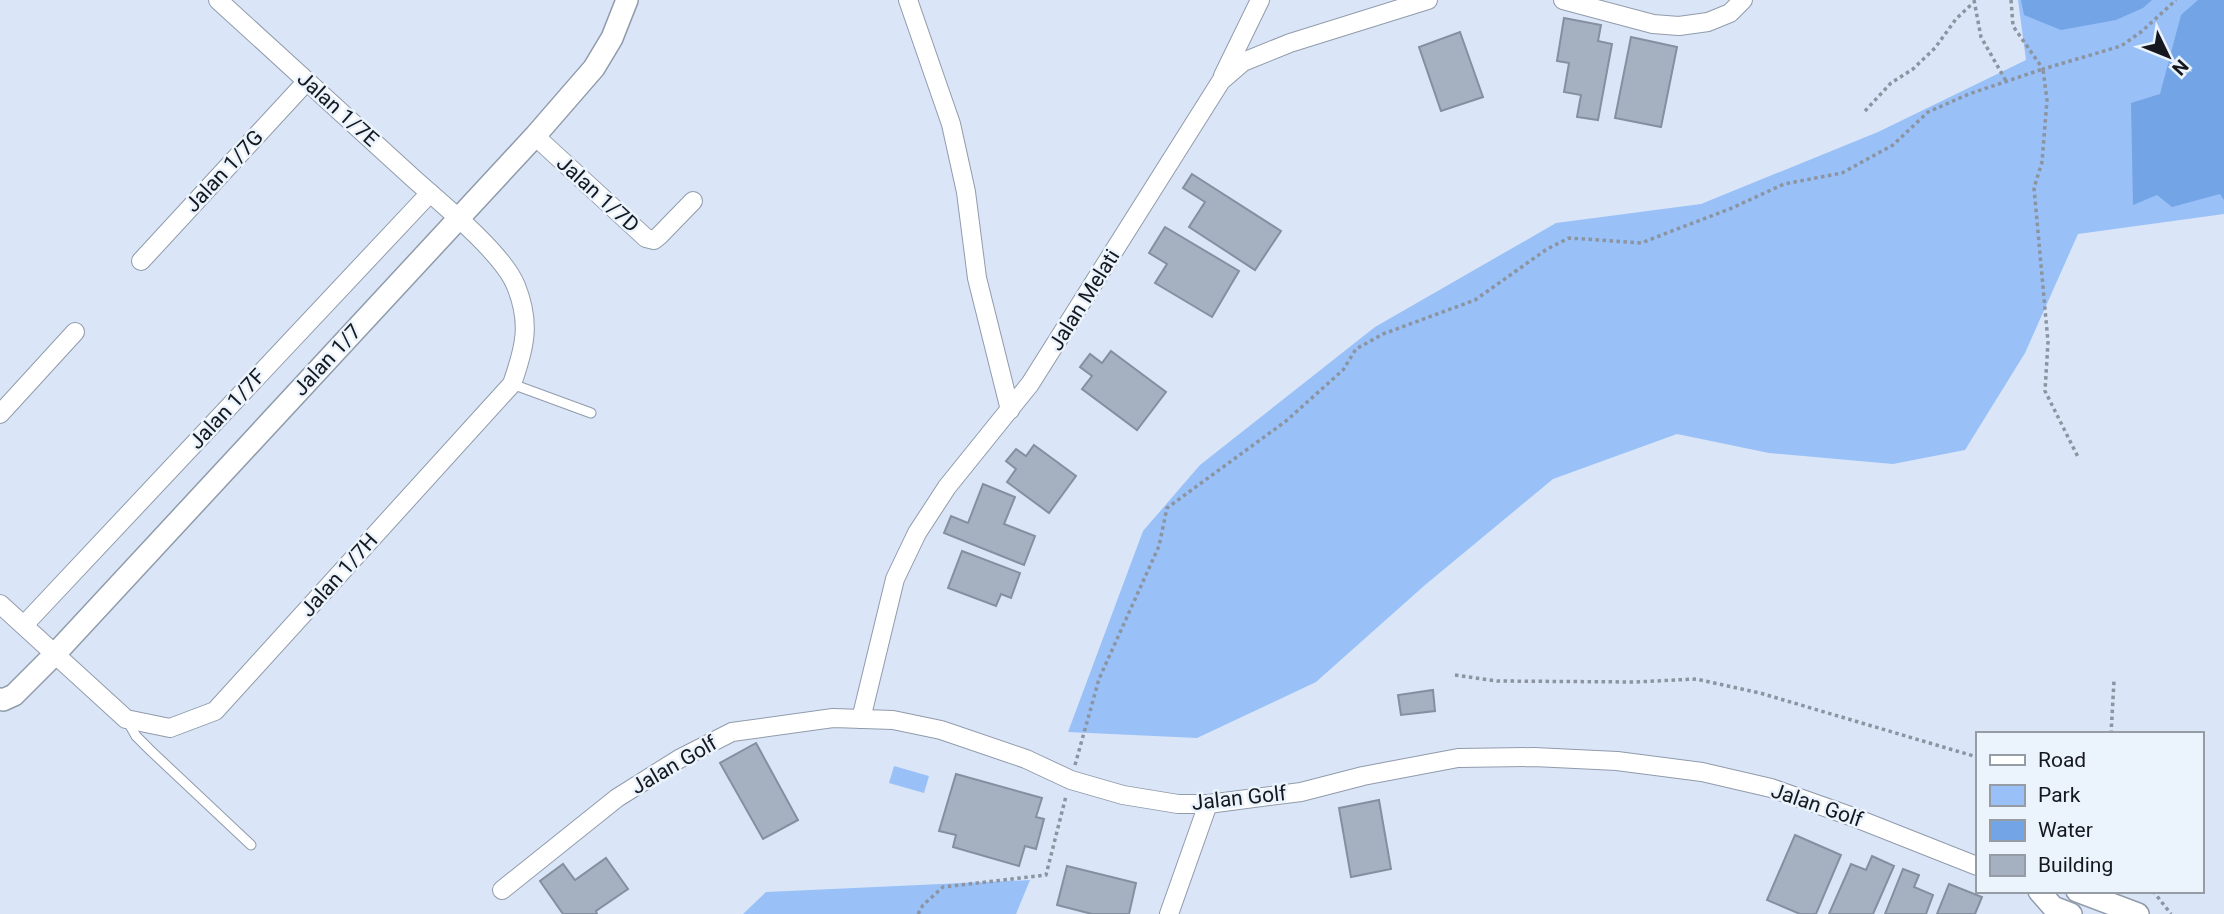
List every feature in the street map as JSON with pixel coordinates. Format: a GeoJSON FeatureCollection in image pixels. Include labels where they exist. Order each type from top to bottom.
{"type":"FeatureCollection","features":[{"type":"Feature","properties":{"kind":"street","name":"Jalan 1/7E"},"geometry":{"type":"LineString","coordinates":[[218,0],[458,218]]}},
{"type":"Feature","properties":{"kind":"street","name":"Jalan 1/7"},"geometry":{"type":"LineString","coordinates":[[2,699],[14,695],[55,654],[535,136],[594,68],[612,38],[627,0]]}},
{"type":"Feature","properties":{"kind":"street"},"geometry":{"type":"LineString","coordinates":[[908,0],[951,124],[966,192],[977,278],[1010,410]]}},
{"type":"Feature","properties":{"kind":"street"},"geometry":{"type":"LineString","coordinates":[[1221,81],[1260,0]]}},
{"type":"Feature","properties":{"kind":"street","name":"Jalan Melati"},"geometry":{"type":"LineString","coordinates":[[861,719],[895,579],[917,533],[947,487],[1030,384],[1221,81],[1243,62],[1278,48],[1428,0]]}},
{"type":"Feature","properties":{"kind":"street"},"geometry":{"type":"LineString","coordinates":[[1563,0],[1653,24],[1679,26],[1708,22],[1730,13],[1744,0]]}},
{"type":"Feature","properties":{"kind":"street","name":"Jalan 1/7G"},"geometry":{"type":"LineString","coordinates":[[141,261],[307,82]]}},
{"type":"Feature","properties":{"kind":"street","name":"Jalan 1/7D"},"geometry":{"type":"LineString","coordinates":[[535,136],[646,238],[654,240],[693,201]]}},
{"type":"Feature","properties":{"kind":"street","name":"Jalan 1/7F"},"geometry":{"type":"LineString","coordinates":[[24,625],[430,193]]}},
{"type":"Feature","properties":{"kind":"street","name":"Jalan 1/7H"},"geometry":{"type":"LineString","coordinates":[[126,719],[170,728],[215,711],[512,384],[523,351],[526,330],[516,285],[507,268],[458,218]]}},
{"type":"Feature","properties":{"kind":"street"},"geometry":{"type":"LineString","coordinates":[[0,414],[75,332]]}},
{"type":"Feature","properties":{"kind":"street"},"geometry":{"type":"LineString","coordinates":[[0,604],[126,719]]}},
{"type":"Feature","properties":{"kind":"street","name":"Jalan Golf"},"geometry":{"type":"LineString","coordinates":[[502,890],[617,798],[732,732],[833,718],[893,720],[941,730],[1026,758],[1071,780],[1122,795],[1178,804],[1208,804],[1301,792],[1363,776],[1458,758],[1534,757],[1617,761],[1702,772],[1772,788],[1976,866]]}},
{"type":"Feature","properties":{"kind":"street"},"geometry":{"type":"LineString","coordinates":[[1169,914],[1208,804]]}},
{"type":"Feature","properties":{"kind":"street"},"geometry":{"type":"LineString","coordinates":[[2041,893],[2053,907],[2071,914]]}},
{"type":"Feature","properties":{"kind":"street"},"geometry":{"type":"LineString","coordinates":[[2082,893],[2138,914]]}},
{"type":"Feature","properties":{"kind":"lane"},"geometry":{"type":"LineString","coordinates":[[512,384],[591,413]]}},
{"type":"Feature","properties":{"kind":"lane"},"geometry":{"type":"LineString","coordinates":[[126,719],[144,744],[251,845]]}},
{"type":"Feature","properties":{"kind":"path"},"geometry":{"type":"LineString","coordinates":[[2011,0],[2013,26],[2043,69],[2047,100],[2042,162],[2034,188],[2048,342],[2045,391],[2079,459]]}},
{"type":"Feature","properties":{"kind":"path"},"geometry":{"type":"LineString","coordinates":[[918,914],[923,905],[943,887],[1046,875],[1099,679],[1159,546],[1167,508],[1286,421],[1343,370],[1356,349],[1382,334],[1475,300],[1547,249],[1569,239],[1641,243],[1732,208],[1784,184],[1842,173],[1893,145],[1928,112],[2006,81],[2121,46],[2141,33],[2176,0]]}},
{"type":"Feature","properties":{"kind":"path"},"geometry":{"type":"LineString","coordinates":[[1973,2],[1981,37],[2006,81]]}},
{"type":"Feature","properties":{"kind":"path"},"geometry":{"type":"LineString","coordinates":[[1865,111],[1891,83],[1913,69],[1935,48],[1956,19],[1973,2]]}},
{"type":"Feature","properties":{"kind":"path"},"geometry":{"type":"LineString","coordinates":[[1455,675],[1497,681],[1635,682],[1696,679],[1760,694],[1976,757]]}},
{"type":"Feature","properties":{"kind":"path"},"geometry":{"type":"LineString","coordinates":[[2111,732],[2114,681]]}},
{"type":"Feature","properties":{"kind":"path"},"geometry":{"type":"LineString","coordinates":[[2155,893],[2171,914]]}},
{"type":"Feature","properties":{"kind":"green space"},"geometry":{"type":"Polygon","coordinates":[[[2018,0],[2224,0],[2224,214],[2078,234],[2025,353],[1965,450],[1893,464],[1769,453],[1677,434],[1553,479],[1425,585],[1316,682],[1197,738],[1068,732],[1143,531],[1200,465],[1375,327],[1556,223],[1701,204],[1878,132],[2026,60],[2018,0]]]}},
{"type":"Feature","properties":{"kind":"green space"},"geometry":{"type":"Polygon","coordinates":[[[894,766],[929,776],[924,793],[889,783],[894,766]]]}},
{"type":"Feature","properties":{"kind":"green space"},"geometry":{"type":"Polygon","coordinates":[[[1030,880],[1016,914],[743,914],[766,892],[1030,880]]]}},
{"type":"Feature","properties":{"kind":"water"},"geometry":{"type":"Polygon","coordinates":[[[2021,0],[2152,0],[2143,8],[2116,20],[2061,30],[2024,15],[2021,0]]]}},
{"type":"Feature","properties":{"kind":"water"},"geometry":{"type":"Polygon","coordinates":[[[2198,0],[2224,0],[2224,200],[2220,194],[2172,207],[2157,195],[2133,205],[2131,103],[2160,94],[2181,15],[2198,0]]]}},
{"type":"Feature","properties":{"kind":"building"},"geometry":{"type":"Polygon","coordinates":[[[1564,18],[1601,25],[1598,41],[1612,44],[1598,120],[1577,117],[1581,95],[1564,92],[1569,63],[1557,61],[1564,18]]]}},
{"type":"Feature","properties":{"kind":"building"},"geometry":{"type":"Polygon","coordinates":[[[1460,32],[1483,97],[1441,111],[1419,47],[1460,32]]]}},
{"type":"Feature","properties":{"kind":"building"},"geometry":{"type":"Polygon","coordinates":[[[1631,37],[1677,47],[1661,127],[1615,118],[1631,37]]]}},
{"type":"Feature","properties":{"kind":"building"},"geometry":{"type":"Polygon","coordinates":[[[1192,174],[1281,231],[1255,270],[1189,227],[1205,202],[1183,188],[1192,174]]]}},
{"type":"Feature","properties":{"kind":"building"},"geometry":{"type":"Polygon","coordinates":[[[1165,227],[1239,271],[1212,317],[1155,283],[1167,264],[1149,253],[1165,227]]]}},
{"type":"Feature","properties":{"kind":"building"},"geometry":{"type":"Polygon","coordinates":[[[1111,351],[1166,392],[1137,430],[1082,389],[1092,376],[1080,367],[1090,354],[1102,363],[1111,351]]]}},
{"type":"Feature","properties":{"kind":"building"},"geometry":{"type":"Polygon","coordinates":[[[1034,445],[1076,476],[1049,513],[1007,482],[1016,469],[1006,461],[1016,449],[1026,456],[1034,445]]]}},
{"type":"Feature","properties":{"kind":"building"},"geometry":{"type":"Polygon","coordinates":[[[983,484],[1015,497],[1004,524],[1035,536],[1024,565],[944,533],[951,516],[968,523],[983,484]]]}},
{"type":"Feature","properties":{"kind":"building"},"geometry":{"type":"Polygon","coordinates":[[[962,551],[1020,573],[1011,598],[1001,594],[996,606],[948,588],[962,551]]]}},
{"type":"Feature","properties":{"kind":"building"},"geometry":{"type":"Polygon","coordinates":[[[1433,690],[1435,711],[1401,715],[1398,695],[1433,690]]]}},
{"type":"Feature","properties":{"kind":"building"},"geometry":{"type":"Polygon","coordinates":[[[756,743],[798,820],[763,839],[720,763],[756,743]]]}},
{"type":"Feature","properties":{"kind":"building"},"geometry":{"type":"Polygon","coordinates":[[[956,774],[1042,798],[1036,817],[1044,819],[1036,849],[1025,846],[1019,866],[953,847],[956,835],[939,831],[956,774]]]}},
{"type":"Feature","properties":{"kind":"building"},"geometry":{"type":"Polygon","coordinates":[[[1379,800],[1391,869],[1351,877],[1339,808],[1379,800]]]}},
{"type":"Feature","properties":{"kind":"building"},"geometry":{"type":"Polygon","coordinates":[[[1795,835],[1841,855],[1816,914],[1800,914],[1767,900],[1795,835]]]}},
{"type":"Feature","properties":{"kind":"building"},"geometry":{"type":"Polygon","coordinates":[[[1872,856],[1894,866],[1873,914],[1829,914],[1851,864],[1866,870],[1872,856]]]}},
{"type":"Feature","properties":{"kind":"building"},"geometry":{"type":"Polygon","coordinates":[[[606,858],[628,889],[596,911],[597,914],[563,914],[540,881],[563,864],[575,880],[606,858]]]}},
{"type":"Feature","properties":{"kind":"building"},"geometry":{"type":"Polygon","coordinates":[[[1067,866],[1136,883],[1129,914],[1092,914],[1057,905],[1067,866]]]}},
{"type":"Feature","properties":{"kind":"building"},"geometry":{"type":"Polygon","coordinates":[[[1903,869],[1919,875],[1914,887],[1933,895],[1926,914],[1885,914],[1903,869]]]}},
{"type":"Feature","properties":{"kind":"building"},"geometry":{"type":"Polygon","coordinates":[[[1949,884],[1982,897],[1975,914],[1937,914],[1949,884]]]}}]}
